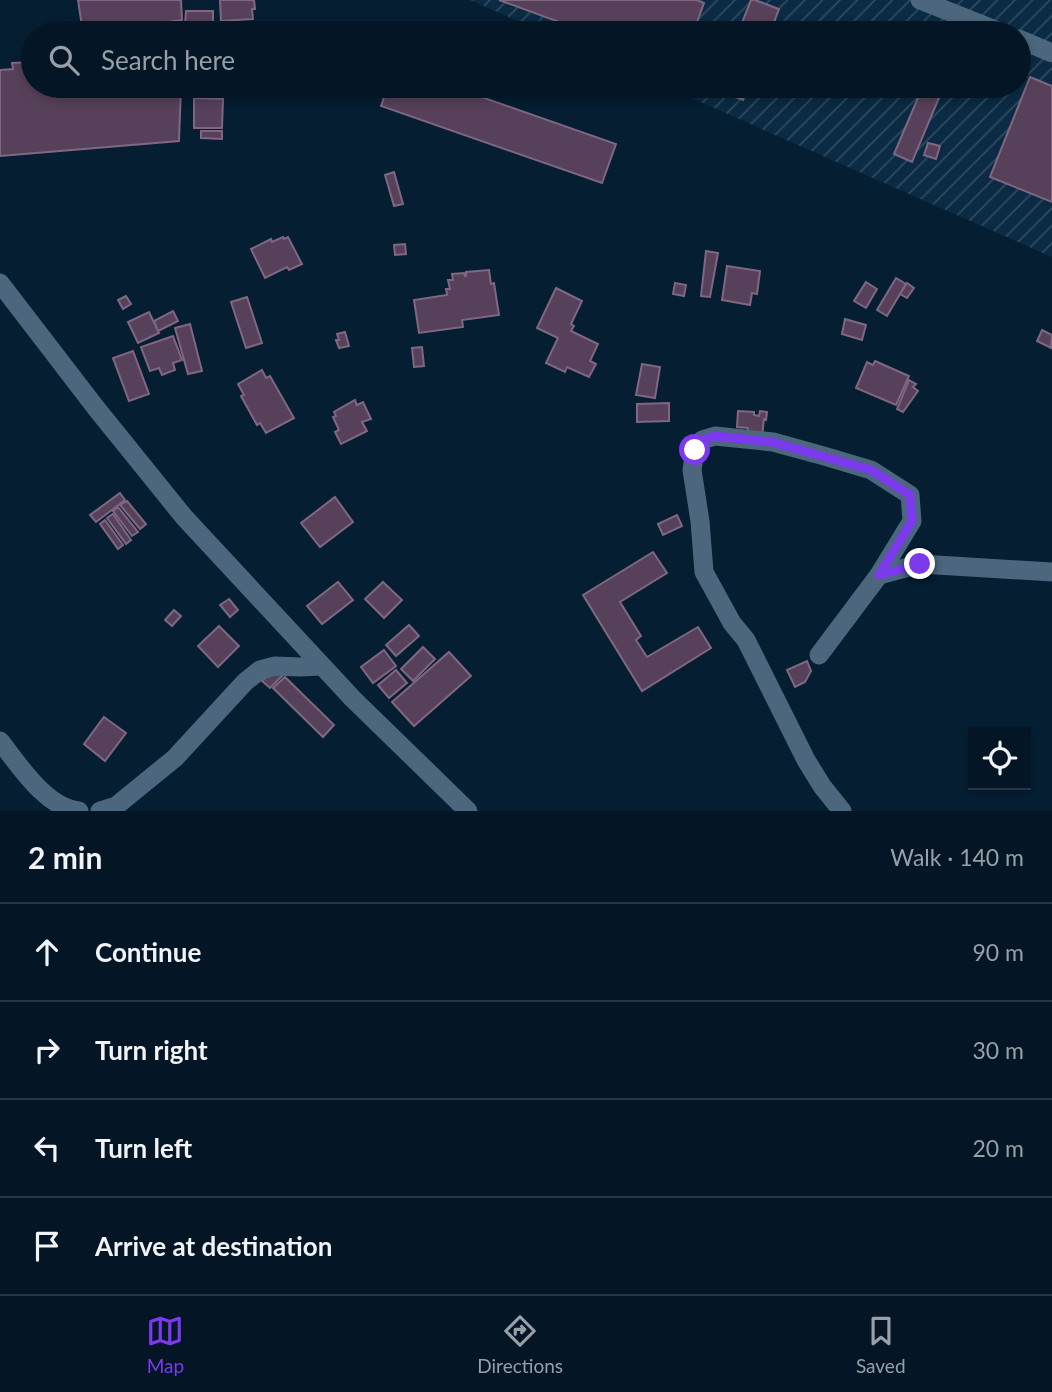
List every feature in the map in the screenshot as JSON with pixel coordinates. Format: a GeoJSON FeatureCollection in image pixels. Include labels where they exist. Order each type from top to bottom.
{"type":"FeatureCollection","features":[{"type":"Feature","properties":{"kind":"street"},"geometry":{"type":"LineString","coordinates":[[920,0],[973,21]]}},
{"type":"Feature","properties":{"kind":"street"},"geometry":{"type":"LineString","coordinates":[[1031,44],[1052,53]]}},
{"type":"Feature","properties":{"kind":"street"},"geometry":{"type":"LineString","coordinates":[[0,284],[184,517],[321,666],[468,811]]}},
{"type":"Feature","properties":{"kind":"street"},"geometry":{"type":"LineString","coordinates":[[820,655],[879,575],[912,521],[910,495],[871,470],[811,452],[772,442],[738,438],[715,436],[702,440],[695,450],[692,470],[704,572],[732,623],[746,640],[806,760],[842,811]]}},
{"type":"Feature","properties":{"kind":"street"},"geometry":{"type":"LineString","coordinates":[[879,575],[920,564],[1052,572]]}},
{"type":"Feature","properties":{"kind":"street"},"geometry":{"type":"LineString","coordinates":[[100,811],[116,806],[175,758],[245,682],[260,670],[275,666],[321,666]]}},
{"type":"Feature","properties":{"kind":"street"},"geometry":{"type":"LineString","coordinates":[[0,741],[26,775],[50,799],[79,811]]}},
{"type":"Feature","properties":{"kind":"shaded area"},"geometry":{"type":"Polygon","coordinates":[[[470,0],[1052,0],[1052,257],[691,98],[1031,98],[1031,21],[518,21],[470,0]]]}},
{"type":"Feature","properties":{"kind":"building"},"geometry":{"type":"Polygon","coordinates":[[[78,0],[181,0],[182,20],[81,21],[78,0]]]}},
{"type":"Feature","properties":{"kind":"building"},"geometry":{"type":"Polygon","coordinates":[[[220,0],[254,0],[253,19],[221,21],[220,0]]]}},
{"type":"Feature","properties":{"kind":"building"},"geometry":{"type":"Polygon","coordinates":[[[499,0],[697,0],[704,3],[697,21],[556,21],[499,0]]]}},
{"type":"Feature","properties":{"kind":"building"},"geometry":{"type":"Polygon","coordinates":[[[751,0],[779,9],[774,21],[743,21],[751,0]]]}},
{"type":"Feature","properties":{"kind":"building"},"geometry":{"type":"Polygon","coordinates":[[[186,11],[213,11],[213,21],[185,21],[186,11]]]}},
{"type":"Feature","properties":{"kind":"building"},"geometry":{"type":"Polygon","coordinates":[[[12,63],[21,63],[21,98],[181,98],[179,141],[0,156],[0,70],[13,69],[12,63]]]}},
{"type":"Feature","properties":{"kind":"building"},"geometry":{"type":"Polygon","coordinates":[[[1031,77],[1052,86],[1052,202],[990,177],[1022,98],[1031,98],[1031,77]]]}},
{"type":"Feature","properties":{"kind":"building"},"geometry":{"type":"Polygon","coordinates":[[[194,98],[223,99],[222,128],[194,128],[194,98]]]}},
{"type":"Feature","properties":{"kind":"building"},"geometry":{"type":"Polygon","coordinates":[[[384,98],[484,98],[616,144],[602,183],[381,106],[384,98]]]}},
{"type":"Feature","properties":{"kind":"building"},"geometry":{"type":"Polygon","coordinates":[[[918,98],[939,98],[912,162],[894,154],[918,98]]]}},
{"type":"Feature","properties":{"kind":"building"},"geometry":{"type":"Polygon","coordinates":[[[201,131],[222,131],[222,139],[201,138],[201,131]]]}},
{"type":"Feature","properties":{"kind":"building"},"geometry":{"type":"Polygon","coordinates":[[[928,143],[940,146],[936,159],[924,155],[928,143]]]}},
{"type":"Feature","properties":{"kind":"building"},"geometry":{"type":"Polygon","coordinates":[[[394,172],[403,204],[394,206],[385,175],[394,172]]]}},
{"type":"Feature","properties":{"kind":"building"},"geometry":{"type":"Polygon","coordinates":[[[288,237],[302,264],[289,270],[287,267],[265,278],[251,249],[271,239],[272,242],[288,237]]]}},
{"type":"Feature","properties":{"kind":"building"},"geometry":{"type":"Polygon","coordinates":[[[405,244],[406,254],[395,255],[394,245],[405,244]]]}},
{"type":"Feature","properties":{"kind":"building"},"geometry":{"type":"Polygon","coordinates":[[[706,251],[718,253],[710,297],[701,296],[706,251]]]}},
{"type":"Feature","properties":{"kind":"building"},"geometry":{"type":"Polygon","coordinates":[[[727,266],[760,271],[757,294],[752,293],[750,305],[722,300],[727,266]]]}},
{"type":"Feature","properties":{"kind":"building"},"geometry":{"type":"Polygon","coordinates":[[[489,270],[499,315],[462,320],[463,327],[419,333],[414,300],[447,295],[446,289],[450,289],[448,280],[453,280],[452,274],[464,273],[466,276],[466,272],[489,270]]]}},
{"type":"Feature","properties":{"kind":"building"},"geometry":{"type":"Polygon","coordinates":[[[896,278],[906,284],[887,316],[877,310],[896,278]]]}},
{"type":"Feature","properties":{"kind":"building"},"geometry":{"type":"Polygon","coordinates":[[[866,282],[877,289],[866,308],[854,301],[866,282]]]}},
{"type":"Feature","properties":{"kind":"building"},"geometry":{"type":"Polygon","coordinates":[[[675,283],[686,285],[684,296],[673,294],[675,283]]]}},
{"type":"Feature","properties":{"kind":"building"},"geometry":{"type":"Polygon","coordinates":[[[907,283],[914,288],[907,298],[900,294],[907,283]]]}},
{"type":"Feature","properties":{"kind":"building"},"geometry":{"type":"Polygon","coordinates":[[[556,288],[582,301],[571,324],[574,326],[571,331],[598,344],[590,361],[596,364],[589,377],[567,367],[565,372],[546,363],[558,338],[537,328],[556,288]]]}},
{"type":"Feature","properties":{"kind":"building"},"geometry":{"type":"Polygon","coordinates":[[[126,296],[131,304],[123,309],[118,300],[126,296]]]}},
{"type":"Feature","properties":{"kind":"building"},"geometry":{"type":"Polygon","coordinates":[[[247,297],[262,343],[246,348],[231,302],[247,297]]]}},
{"type":"Feature","properties":{"kind":"building"},"geometry":{"type":"Polygon","coordinates":[[[173,311],[178,321],[158,331],[154,321],[173,311]]]}},
{"type":"Feature","properties":{"kind":"building"},"geometry":{"type":"Polygon","coordinates":[[[149,312],[159,333],[138,343],[128,322],[149,312]]]}},
{"type":"Feature","properties":{"kind":"building"},"geometry":{"type":"Polygon","coordinates":[[[845,319],[866,325],[862,340],[842,334],[845,319]]]}},
{"type":"Feature","properties":{"kind":"building"},"geometry":{"type":"Polygon","coordinates":[[[190,324],[202,371],[188,374],[175,328],[190,324]]]}},
{"type":"Feature","properties":{"kind":"building"},"geometry":{"type":"Polygon","coordinates":[[[1042,330],[1052,335],[1051,348],[1037,341],[1042,330]]]}},
{"type":"Feature","properties":{"kind":"building"},"geometry":{"type":"Polygon","coordinates":[[[345,332],[349,346],[339,348],[337,334],[345,332]]]}},
{"type":"Feature","properties":{"kind":"building"},"geometry":{"type":"Polygon","coordinates":[[[173,336],[182,360],[173,363],[175,370],[162,375],[159,368],[150,371],[141,347],[173,336]]]}},
{"type":"Feature","properties":{"kind":"building"},"geometry":{"type":"Polygon","coordinates":[[[422,347],[424,366],[414,367],[412,348],[422,347]]]}},
{"type":"Feature","properties":{"kind":"building"},"geometry":{"type":"Polygon","coordinates":[[[133,351],[149,394],[129,401],[113,358],[133,351]]]}},
{"type":"Feature","properties":{"kind":"building"},"geometry":{"type":"Polygon","coordinates":[[[875,361],[909,376],[896,405],[856,388],[867,362],[873,365],[875,361]]]}},
{"type":"Feature","properties":{"kind":"building"},"geometry":{"type":"Polygon","coordinates":[[[642,364],[660,367],[655,398],[636,395],[642,364]]]}},
{"type":"Feature","properties":{"kind":"building"},"geometry":{"type":"Polygon","coordinates":[[[262,370],[266,378],[270,376],[294,418],[266,433],[260,423],[257,425],[241,396],[244,395],[238,384],[262,370]]]}},
{"type":"Feature","properties":{"kind":"building"},"geometry":{"type":"Polygon","coordinates":[[[909,380],[916,384],[913,387],[918,391],[903,412],[897,409],[909,380]]]}},
{"type":"Feature","properties":{"kind":"building"},"geometry":{"type":"Polygon","coordinates":[[[355,400],[357,405],[363,402],[371,419],[362,422],[367,431],[341,444],[335,432],[339,430],[333,417],[336,416],[334,412],[355,400]]]}},
{"type":"Feature","properties":{"kind":"building"},"geometry":{"type":"Polygon","coordinates":[[[669,403],[669,421],[637,422],[637,404],[669,403]]]}},
{"type":"Feature","properties":{"kind":"building"},"geometry":{"type":"Polygon","coordinates":[[[738,411],[754,412],[754,415],[759,416],[760,411],[767,412],[762,437],[747,435],[748,428],[737,427],[738,411]]]}},
{"type":"Feature","properties":{"kind":"building"},"geometry":{"type":"Polygon","coordinates":[[[120,493],[125,500],[96,522],[90,515],[120,493]]]}},
{"type":"Feature","properties":{"kind":"building"},"geometry":{"type":"Polygon","coordinates":[[[335,497],[353,522],[320,547],[301,523],[335,497]]]}},
{"type":"Feature","properties":{"kind":"building"},"geometry":{"type":"Polygon","coordinates":[[[127,501],[146,524],[140,529],[120,505],[127,501]]]}},
{"type":"Feature","properties":{"kind":"building"},"geometry":{"type":"Polygon","coordinates":[[[118,507],[138,532],[132,536],[113,511],[118,507]]]}},
{"type":"Feature","properties":{"kind":"building"},"geometry":{"type":"Polygon","coordinates":[[[113,514],[131,540],[126,544],[107,518],[113,514]]]}},
{"type":"Feature","properties":{"kind":"building"},"geometry":{"type":"Polygon","coordinates":[[[677,515],[682,526],[663,535],[658,524],[677,515]]]}},
{"type":"Feature","properties":{"kind":"building"},"geometry":{"type":"Polygon","coordinates":[[[105,520],[123,545],[118,549],[100,524],[105,520]]]}},
{"type":"Feature","properties":{"kind":"building"},"geometry":{"type":"Polygon","coordinates":[[[653,552],[667,573],[620,602],[641,636],[636,640],[647,657],[698,627],[711,648],[642,691],[583,595],[653,552]]]}},
{"type":"Feature","properties":{"kind":"building"},"geometry":{"type":"Polygon","coordinates":[[[338,582],[353,600],[322,624],[307,606],[338,582]]]}},
{"type":"Feature","properties":{"kind":"building"},"geometry":{"type":"Polygon","coordinates":[[[383,582],[402,600],[384,618],[365,599],[383,582]]]}},
{"type":"Feature","properties":{"kind":"building"},"geometry":{"type":"Polygon","coordinates":[[[229,599],[238,610],[230,617],[220,605],[229,599]]]}},
{"type":"Feature","properties":{"kind":"building"},"geometry":{"type":"Polygon","coordinates":[[[174,610],[181,616],[172,626],[165,620],[174,610]]]}},
{"type":"Feature","properties":{"kind":"building"},"geometry":{"type":"Polygon","coordinates":[[[409,625],[419,636],[396,656],[386,645],[409,625]]]}},
{"type":"Feature","properties":{"kind":"building"},"geometry":{"type":"Polygon","coordinates":[[[219,626],[239,646],[218,667],[198,646],[219,626]]]}},
{"type":"Feature","properties":{"kind":"building"},"geometry":{"type":"Polygon","coordinates":[[[423,647],[435,659],[413,681],[401,669],[423,647]]]}},
{"type":"Feature","properties":{"kind":"building"},"geometry":{"type":"Polygon","coordinates":[[[384,650],[396,666],[373,683],[361,667],[384,650]]]}},
{"type":"Feature","properties":{"kind":"building"},"geometry":{"type":"Polygon","coordinates":[[[449,652],[471,676],[414,726],[392,702],[449,652]]]}},
{"type":"Feature","properties":{"kind":"building"},"geometry":{"type":"Polygon","coordinates":[[[807,661],[811,671],[805,682],[795,687],[787,670],[807,661]]]}},
{"type":"Feature","properties":{"kind":"building"},"geometry":{"type":"Polygon","coordinates":[[[276,667],[284,674],[270,688],[262,681],[276,667]]]}},
{"type":"Feature","properties":{"kind":"building"},"geometry":{"type":"Polygon","coordinates":[[[396,670],[407,683],[389,698],[378,685],[396,670]]]}},
{"type":"Feature","properties":{"kind":"building"},"geometry":{"type":"Polygon","coordinates":[[[285,677],[334,725],[323,737],[273,688],[285,677]]]}},
{"type":"Feature","properties":{"kind":"building"},"geometry":{"type":"Polygon","coordinates":[[[104,717],[126,733],[105,761],[84,744],[104,717]]]}},
{"type":"Feature","properties":{"kind":"route"},"geometry":{"type":"LineString","coordinates":[[695,450],[702,440],[715,436],[772,442],[871,470],[910,495],[912,521],[879,575],[920,564]]}}]}
